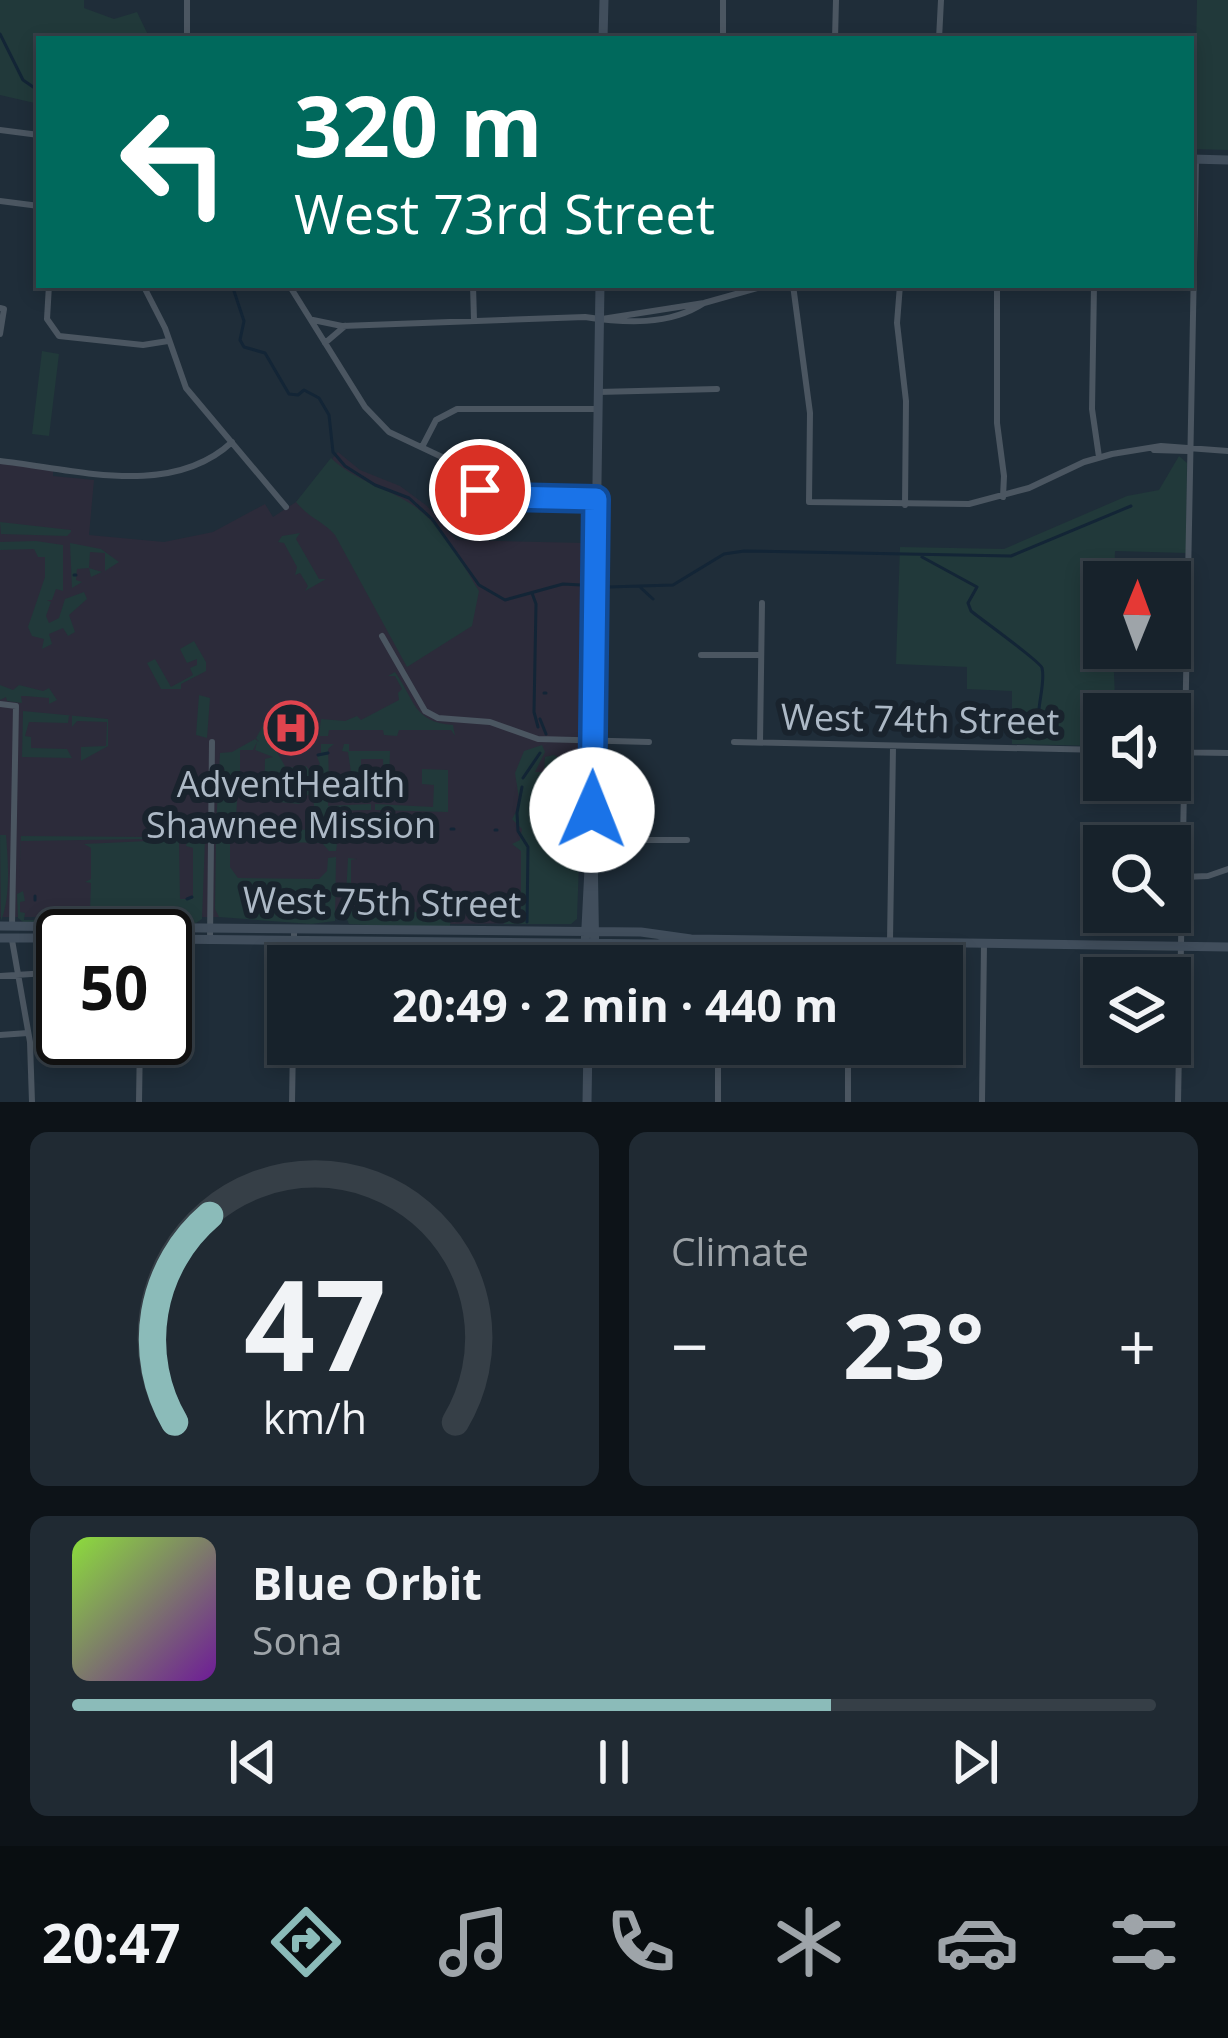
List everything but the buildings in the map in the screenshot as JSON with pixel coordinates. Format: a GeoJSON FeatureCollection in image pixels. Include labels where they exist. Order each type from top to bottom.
{"type":"FeatureCollection","features":[{"type":"Feature","properties":{"kind":"main road"},"geometry":{"type":"LineString","coordinates":[[603,36],[604,0]]}},
{"type":"Feature","properties":{"kind":"main road"},"geometry":{"type":"LineString","coordinates":[[1194,159],[1228,160]]}},
{"type":"Feature","properties":{"kind":"main road"},"geometry":{"type":"LineString","coordinates":[[588,945],[596,854],[591,840],[600,288]]}},
{"type":"Feature","properties":{"kind":"main road","name":"West 75th Street"},"geometry":{"type":"LineString","coordinates":[[192,928],[590,937],[658,944],[719,939],[1228,947]]}},
{"type":"Feature","properties":{"kind":"main road"},"geometry":{"type":"LineString","coordinates":[[590,937],[591,945]]}},
{"type":"Feature","properties":{"kind":"main road","name":"West 75th Street"},"geometry":{"type":"LineString","coordinates":[[192,940],[590,937]]}},
{"type":"Feature","properties":{"kind":"main road"},"geometry":{"type":"LineString","coordinates":[[587,1102],[588,1065]]}},
{"type":"Feature","properties":{"kind":"street"},"geometry":{"type":"LineString","coordinates":[[187,36],[188,0]]}},
{"type":"Feature","properties":{"kind":"street"},"geometry":{"type":"LineString","coordinates":[[723,0],[723,36]]}},
{"type":"Feature","properties":{"kind":"street"},"geometry":{"type":"LineString","coordinates":[[835,36],[836,0]]}},
{"type":"Feature","properties":{"kind":"street"},"geometry":{"type":"LineString","coordinates":[[939,36],[941,0]]}},
{"type":"Feature","properties":{"kind":"street"},"geometry":{"type":"LineString","coordinates":[[0,130],[36,135]]}},
{"type":"Feature","properties":{"kind":"street"},"geometry":{"type":"LineString","coordinates":[[0,201],[36,206]]}},
{"type":"Feature","properties":{"kind":"street"},"geometry":{"type":"LineString","coordinates":[[50,288],[47,319],[59,335],[143,345],[168,341]]}},
{"type":"Feature","properties":{"kind":"street"},"geometry":{"type":"LineString","coordinates":[[144,288],[186,388],[286,506]]}},
{"type":"Feature","properties":{"kind":"street"},"geometry":{"type":"LineString","coordinates":[[291,288],[378,423],[442,457],[480,490],[507,497],[596,499]]}},
{"type":"Feature","properties":{"kind":"street"},"geometry":{"type":"LineString","coordinates":[[473,288],[474,320]]}},
{"type":"Feature","properties":{"kind":"street"},"geometry":{"type":"LineString","coordinates":[[313,320],[347,325],[474,320],[599,320],[609,324],[684,316],[704,304],[758,288]]}},
{"type":"Feature","properties":{"kind":"street"},"geometry":{"type":"LineString","coordinates":[[793,288],[809,395],[809,502],[969,504],[1016,493],[1100,457],[1154,450],[1228,451]]}},
{"type":"Feature","properties":{"kind":"street"},"geometry":{"type":"LineString","coordinates":[[900,288],[897,323],[906,401],[904,505]]}},
{"type":"Feature","properties":{"kind":"street"},"geometry":{"type":"LineString","coordinates":[[997,288],[997,424],[1003,497]]}},
{"type":"Feature","properties":{"kind":"street"},"geometry":{"type":"LineString","coordinates":[[1094,288],[1092,409],[1100,457]]}},
{"type":"Feature","properties":{"kind":"street"},"geometry":{"type":"LineString","coordinates":[[1187,693],[1192,288]]}},
{"type":"Feature","properties":{"kind":"street"},"geometry":{"type":"LineString","coordinates":[[0,308],[4,309],[0,334]]}},
{"type":"Feature","properties":{"kind":"street"},"geometry":{"type":"LineString","coordinates":[[325,343],[347,325]]}},
{"type":"Feature","properties":{"kind":"street"},"geometry":{"type":"LineString","coordinates":[[598,392],[717,388]]}},
{"type":"Feature","properties":{"kind":"street"},"geometry":{"type":"LineString","coordinates":[[422,448],[436,420],[457,409],[597,410]]}},
{"type":"Feature","properties":{"kind":"street"},"geometry":{"type":"LineString","coordinates":[[0,461],[162,476],[209,460],[232,442]]}},
{"type":"Feature","properties":{"kind":"street"},"geometry":{"type":"LineString","coordinates":[[1004,476],[1016,493]]}},
{"type":"Feature","properties":{"kind":"street"},"geometry":{"type":"LineString","coordinates":[[760,742],[762,603]]}},
{"type":"Feature","properties":{"kind":"street"},"geometry":{"type":"LineString","coordinates":[[382,636],[425,711],[434,717],[490,722],[531,738],[649,742]]}},
{"type":"Feature","properties":{"kind":"street"},"geometry":{"type":"LineString","coordinates":[[701,655],[760,655]]}},
{"type":"Feature","properties":{"kind":"street"},"geometry":{"type":"LineString","coordinates":[[0,704],[16,706],[13,908],[7,930],[28,1033],[32,1102]]}},
{"type":"Feature","properties":{"kind":"street"},"geometry":{"type":"LineString","coordinates":[[210,940],[212,742]]}},
{"type":"Feature","properties":{"kind":"street","name":"West 74th Street"},"geometry":{"type":"LineString","coordinates":[[734,742],[1083,750]]}},
{"type":"Feature","properties":{"kind":"street"},"geometry":{"type":"LineString","coordinates":[[890,941],[893,747]]}},
{"type":"Feature","properties":{"kind":"street"},"geometry":{"type":"LineString","coordinates":[[1191,752],[1228,753]]}},
{"type":"Feature","properties":{"kind":"street"},"geometry":{"type":"LineString","coordinates":[[591,840],[687,840]]}},
{"type":"Feature","properties":{"kind":"street"},"geometry":{"type":"LineString","coordinates":[[1191,877],[1226,872]]}},
{"type":"Feature","properties":{"kind":"street"},"geometry":{"type":"LineString","coordinates":[[294,928],[294,945]]}},
{"type":"Feature","properties":{"kind":"street"},"geometry":{"type":"LineString","coordinates":[[1178,1102],[1183,933]]}},
{"type":"Feature","properties":{"kind":"street"},"geometry":{"type":"LineString","coordinates":[[719,939],[719,945]]}},
{"type":"Feature","properties":{"kind":"street"},"geometry":{"type":"LineString","coordinates":[[982,1102],[984,944]]}},
{"type":"Feature","properties":{"kind":"street"},"geometry":{"type":"LineString","coordinates":[[0,976],[36,974]]}},
{"type":"Feature","properties":{"kind":"street"},"geometry":{"type":"LineString","coordinates":[[0,1035],[28,1033]]}},
{"type":"Feature","properties":{"kind":"street"},"geometry":{"type":"LineString","coordinates":[[140,1065],[140,1102]]}},
{"type":"Feature","properties":{"kind":"street"},"geometry":{"type":"LineString","coordinates":[[292,1065],[292,1102]]}},
{"type":"Feature","properties":{"kind":"street"},"geometry":{"type":"LineString","coordinates":[[718,1065],[718,1102]]}},
{"type":"Feature","properties":{"kind":"street"},"geometry":{"type":"LineString","coordinates":[[848,1065],[848,1102]]}},
{"type":"Feature","properties":{"kind":"shaded area","name":"AdventHealth Shawnee Mission"},"geometry":{"type":"Polygon","coordinates":[[[338,452],[360,470],[400,486],[427,506],[456,540],[585,543],[582,779],[529,923],[192,917],[192,909],[36,909],[36,917],[0,917],[0,462],[53,467],[53,476],[94,480],[89,535],[164,542],[213,532],[265,504],[273,517],[296,502],[338,452]]]}},
{"type":"Feature","properties":{"kind":"green space"},"geometry":{"type":"Polygon","coordinates":[[[0,0],[84,0],[84,8],[114,19],[137,12],[149,36],[36,36],[36,103],[0,95],[0,0]]]}},
{"type":"Feature","properties":{"kind":"green space"},"geometry":{"type":"Polygon","coordinates":[[[1197,0],[1228,0],[1228,150],[1194,149],[1197,0]]]}},
{"type":"Feature","properties":{"kind":"green space"},"geometry":{"type":"Polygon","coordinates":[[[42,351],[59,354],[49,436],[32,434],[42,351]]]}},
{"type":"Feature","properties":{"kind":"green space"},"geometry":{"type":"Polygon","coordinates":[[[1179,456],[1187,463],[1186,553],[1115,551],[1115,561],[1083,561],[1083,669],[1114,669],[1115,693],[1083,693],[1083,746],[1012,744],[1012,691],[967,689],[967,667],[896,664],[900,547],[1004,549],[1127,496],[1159,490],[1179,456]]]}},
{"type":"Feature","properties":{"kind":"green space"},"geometry":{"type":"Polygon","coordinates":[[[331,458],[429,518],[479,591],[472,626],[407,667],[335,535],[296,502],[331,458]]]}},
{"type":"Feature","properties":{"kind":"green space"},"geometry":{"type":"Polygon","coordinates":[[[0,522],[71,532],[67,536],[1,534],[0,522]]]}},
{"type":"Feature","properties":{"kind":"green space"},"geometry":{"type":"Polygon","coordinates":[[[300,533],[296,539],[319,579],[326,579],[305,591],[308,586],[300,573],[295,575],[297,567],[284,543],[278,542],[282,536],[300,533]]]}},
{"type":"Feature","properties":{"kind":"green space"},"geometry":{"type":"Polygon","coordinates":[[[0,542],[63,545],[63,591],[56,589],[52,600],[47,600],[51,602],[46,616],[49,623],[59,618],[65,599],[84,592],[87,599],[69,615],[75,632],[68,636],[63,628],[49,634],[52,644],[42,649],[44,639],[32,636],[28,627],[45,577],[45,557],[38,557],[34,549],[0,550],[0,542]]]}},
{"type":"Feature","properties":{"kind":"green space"},"geometry":{"type":"Polygon","coordinates":[[[70,543],[101,549],[119,562],[105,571],[105,553],[90,552],[89,568],[77,569],[76,580],[82,582],[72,588],[70,543]]]}},
{"type":"Feature","properties":{"kind":"green space"},"geometry":{"type":"Polygon","coordinates":[[[194,641],[206,671],[181,684],[181,689],[161,689],[147,663],[155,659],[171,687],[193,675],[190,668],[197,665],[197,659],[187,663],[180,649],[194,641]]]}},
{"type":"Feature","properties":{"kind":"green space"},"geometry":{"type":"Polygon","coordinates":[[[395,672],[416,708],[430,719],[453,725],[455,736],[451,730],[399,730],[397,736],[384,735],[383,730],[329,730],[328,736],[319,736],[321,719],[345,721],[357,716],[361,720],[399,700],[402,689],[395,676],[388,676],[395,672]]]}},
{"type":"Feature","properties":{"kind":"green space"},"geometry":{"type":"Polygon","coordinates":[[[0,685],[13,690],[19,685],[49,688],[57,700],[49,704],[49,698],[21,696],[22,703],[6,697],[0,700],[0,685]]]}},
{"type":"Feature","properties":{"kind":"green space"},"geometry":{"type":"Polygon","coordinates":[[[199,695],[210,698],[207,738],[196,735],[199,695]]]}},
{"type":"Feature","properties":{"kind":"green space"},"geometry":{"type":"Polygon","coordinates":[[[23,711],[69,715],[68,723],[29,722],[25,736],[31,737],[31,748],[67,749],[72,758],[22,757],[23,711]]]}},
{"type":"Feature","properties":{"kind":"green space"},"geometry":{"type":"Polygon","coordinates":[[[70,715],[108,719],[108,746],[81,761],[81,747],[106,746],[107,722],[77,721],[72,727],[70,715]]]}},
{"type":"Feature","properties":{"kind":"green space"},"geometry":{"type":"Polygon","coordinates":[[[269,715],[264,729],[286,768],[295,772],[306,766],[310,771],[320,764],[321,744],[334,744],[328,749],[329,779],[352,779],[344,744],[349,744],[349,751],[390,751],[389,782],[384,787],[383,759],[361,759],[361,783],[328,784],[328,806],[371,804],[371,810],[328,811],[328,832],[336,851],[322,843],[280,842],[255,834],[288,830],[298,836],[297,830],[317,829],[313,794],[320,787],[314,785],[314,792],[304,797],[288,781],[300,804],[264,799],[265,759],[273,757],[255,750],[257,742],[253,750],[240,750],[240,775],[229,782],[233,787],[238,784],[235,835],[216,828],[220,753],[255,739],[259,742],[256,738],[269,715]]]}},
{"type":"Feature","properties":{"kind":"green space"},"geometry":{"type":"Polygon","coordinates":[[[542,745],[545,752],[535,772],[544,772],[545,757],[554,755],[565,761],[568,774],[582,775],[577,919],[571,924],[504,924],[506,916],[521,913],[521,851],[512,844],[520,840],[522,829],[512,819],[520,805],[515,773],[524,751],[542,745]]]}},
{"type":"Feature","properties":{"kind":"green space"},"geometry":{"type":"Polygon","coordinates":[[[422,769],[448,770],[448,812],[375,810],[375,804],[433,807],[434,785],[422,784],[422,769]]]}},
{"type":"Feature","properties":{"kind":"green space"},"geometry":{"type":"Polygon","coordinates":[[[0,835],[6,835],[8,867],[1,921],[0,835]]]}},
{"type":"Feature","properties":{"kind":"green space"},"geometry":{"type":"Polygon","coordinates":[[[21,836],[146,839],[21,841],[19,879],[21,836]]]}},
{"type":"Feature","properties":{"kind":"green space"},"geometry":{"type":"Polygon","coordinates":[[[149,837],[179,842],[180,899],[193,899],[193,848],[186,846],[187,841],[205,839],[202,919],[196,923],[192,923],[192,909],[90,909],[91,883],[85,882],[91,879],[91,848],[84,844],[148,841],[149,837]]]}},
{"type":"Feature","properties":{"kind":"green space"},"geometry":{"type":"Polygon","coordinates":[[[224,838],[230,844],[230,867],[238,878],[319,879],[327,871],[328,858],[336,857],[335,921],[311,924],[219,917],[215,909],[216,842],[224,838]]]}},
{"type":"Feature","properties":{"kind":"green space"},"geometry":{"type":"Polygon","coordinates":[[[348,858],[357,859],[351,860],[351,908],[358,915],[402,915],[402,892],[411,893],[412,912],[441,912],[443,891],[454,891],[450,926],[349,924],[345,915],[348,858]]]}},
{"type":"Feature","properties":{"kind":"green space"},"geometry":{"type":"Polygon","coordinates":[[[23,891],[20,912],[25,913],[24,920],[36,922],[23,922],[18,918],[17,894],[23,891]]]}},
{"type":"Feature","properties":{"kind":"waterway"},"geometry":{"type":"LineString","coordinates":[[0,34],[23,80],[36,89]]}},
{"type":"Feature","properties":{"kind":"waterway"},"geometry":{"type":"LineString","coordinates":[[233,288],[244,321],[240,340],[244,347],[265,353],[289,394],[304,390],[319,398],[329,415],[333,452],[375,485],[409,498],[432,519],[479,585],[505,600],[563,584],[581,585]]}},
{"type":"Feature","properties":{"kind":"waterway"},"geometry":{"type":"LineString","coordinates":[[608,587],[673,585],[724,554],[744,551],[1011,556],[1131,506]]}},
{"type":"Feature","properties":{"kind":"waterway"},"geometry":{"type":"LineString","coordinates":[[922,557],[977,587],[968,603],[971,611],[1039,664],[1043,677],[1039,709]]}},
{"type":"Feature","properties":{"kind":"waterway"},"geometry":{"type":"LineString","coordinates":[[641,588],[653,599]]}},
{"type":"Feature","properties":{"kind":"waterway"},"geometry":{"type":"LineString","coordinates":[[532,593],[538,727]]}},
{"type":"Feature","properties":{"kind":"waterway"},"geometry":{"type":"LineString","coordinates":[[540,719],[546,734]]}},
{"type":"Feature","properties":{"kind":"waterway"},"geometry":{"type":"LineString","coordinates":[[318,755],[328,753]]}},
{"type":"Feature","properties":{"kind":"waterway"},"geometry":{"type":"LineString","coordinates":[[523,778],[540,753]]}},
{"type":"Feature","properties":{"kind":"waterway"},"geometry":{"type":"LineString","coordinates":[[522,787],[517,813],[518,831],[528,847],[527,922]]}},
{"type":"Feature","properties":{"kind":"waterway"},"geometry":{"type":"LineString","coordinates":[[187,899],[192,897]]}},
{"type":"Feature","properties":{"kind":"place","name":"AdventHealth Shawnee Mission"},"geometry":{"type":"Point","coordinates":[291,728]}},
{"type":"Feature","properties":{"kind":"route"},"geometry":{"type":"LineString","coordinates":[[480,490],[507,497],[596,499],[592,810]]}}]}
